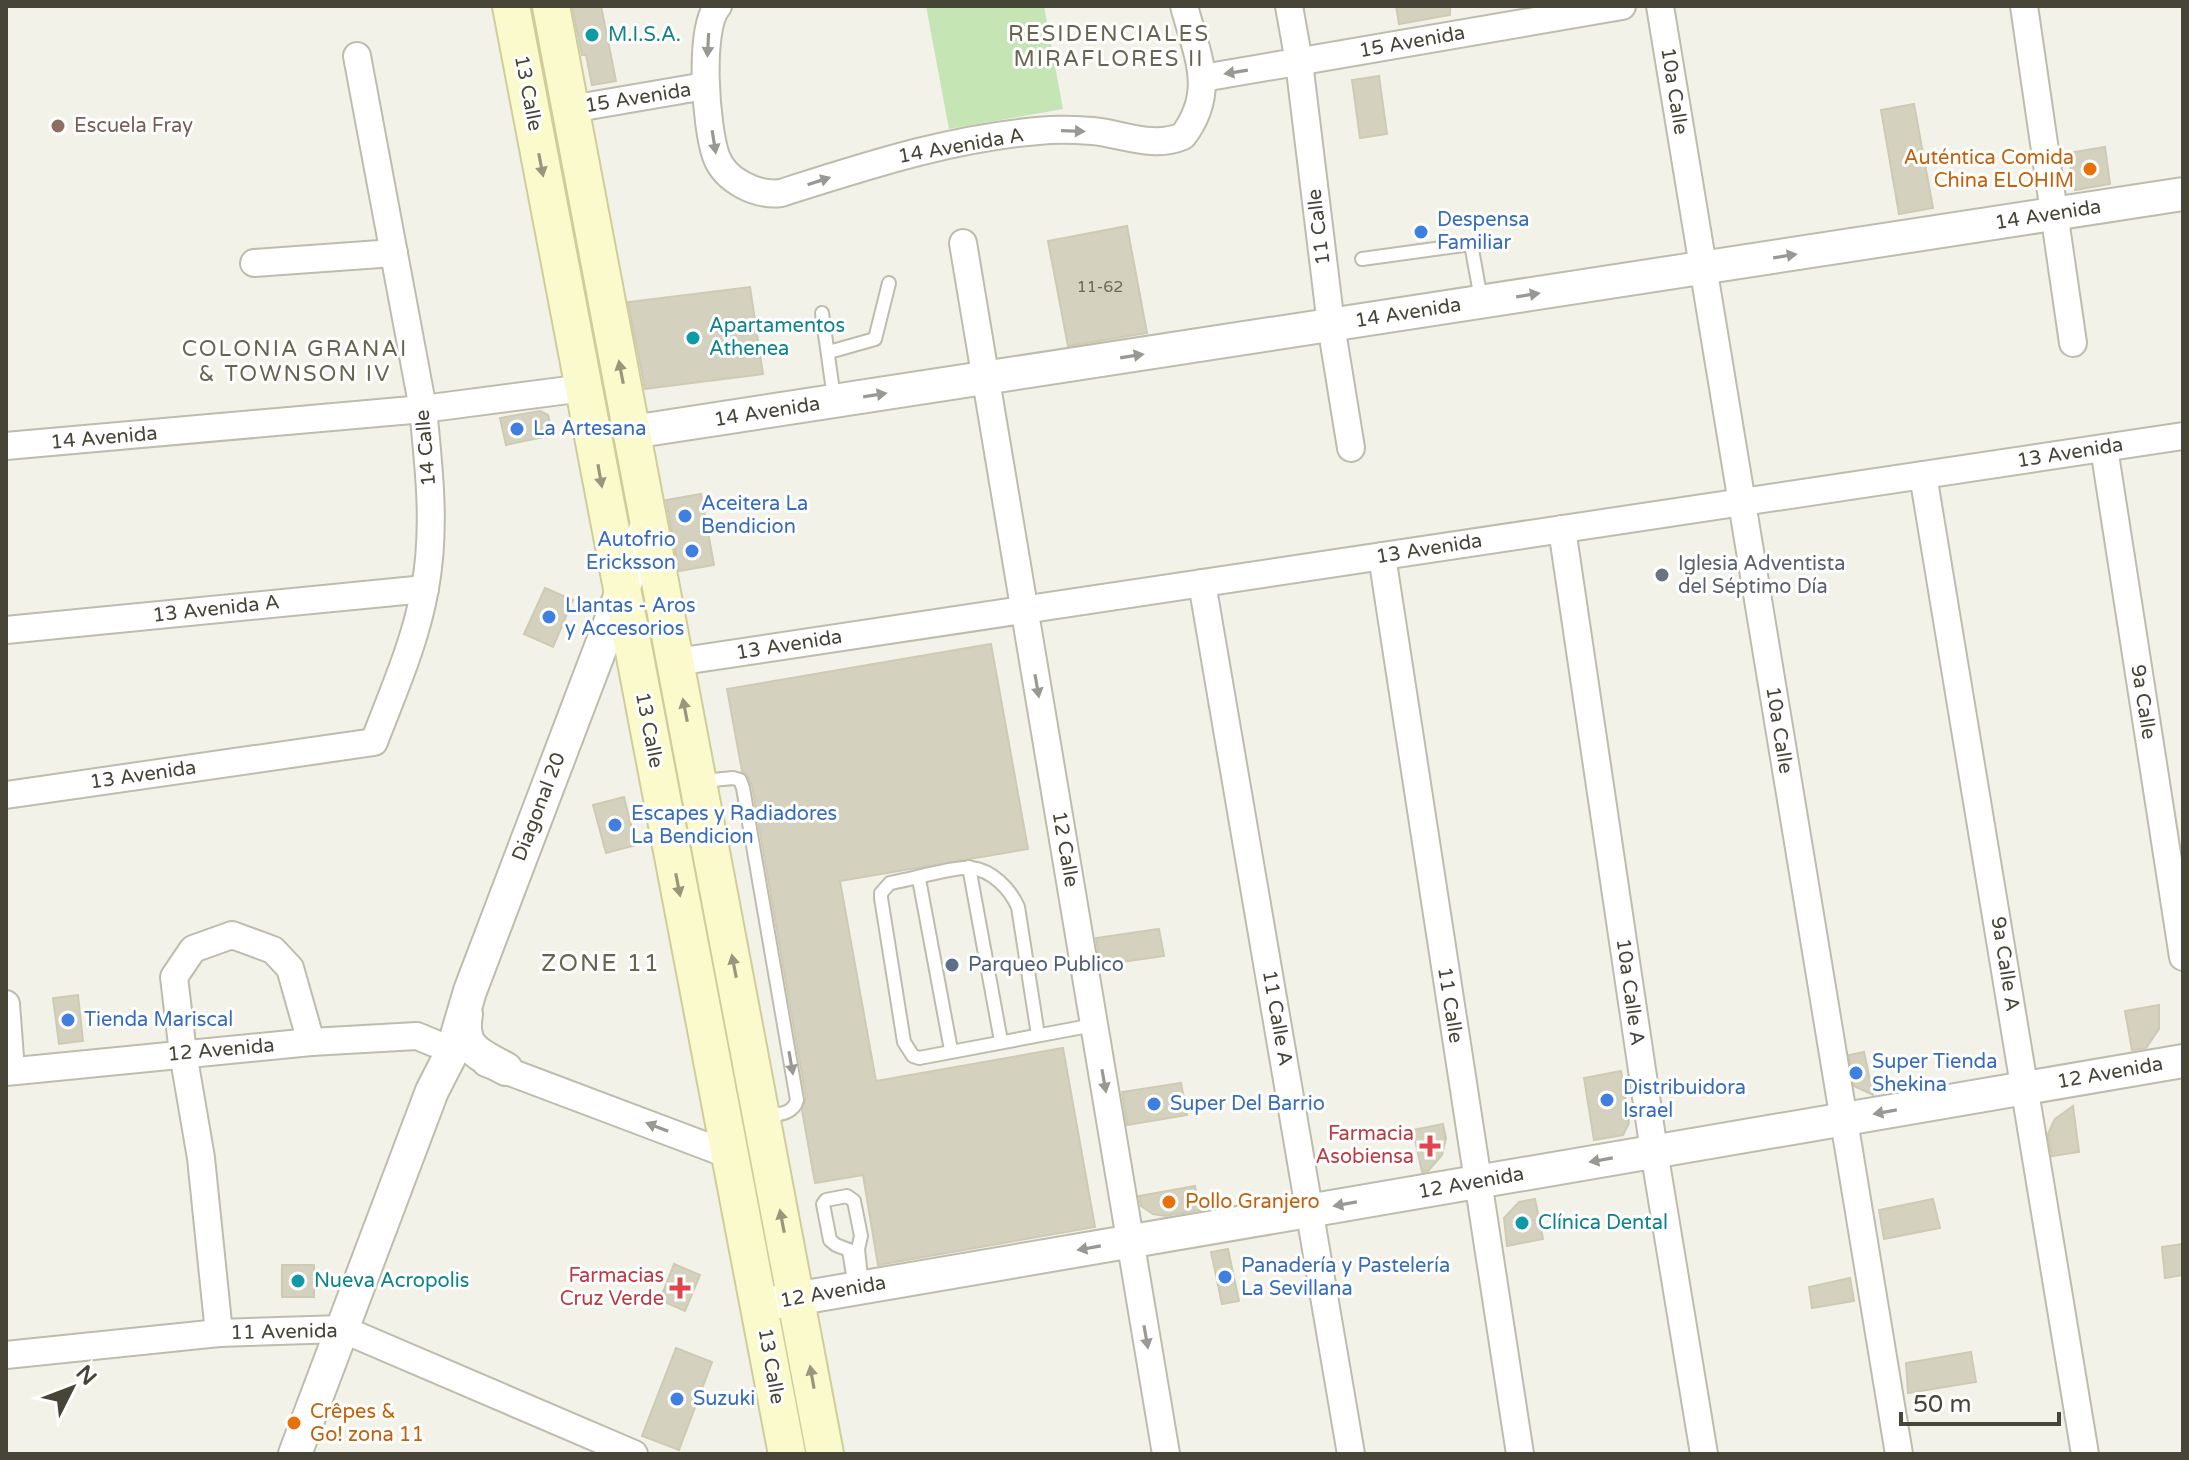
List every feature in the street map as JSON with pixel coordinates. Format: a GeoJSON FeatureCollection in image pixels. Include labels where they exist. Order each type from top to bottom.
{"type":"FeatureCollection","features":[{"type":"Feature","properties":{"kind":"main road","name":"13 Calle"},"geometry":{"type":"LineString","coordinates":[[511,6],[787,1454]]}},
{"type":"Feature","properties":{"kind":"main road","name":"13 Calle"},"geometry":{"type":"LineString","coordinates":[[551,6],[825,1454]]}},
{"type":"Feature","properties":{"kind":"street"},"geometry":{"type":"LineString","coordinates":[[705,86],[709,21],[718,6]]}},
{"type":"Feature","properties":{"kind":"street"},"geometry":{"type":"LineString","coordinates":[[1184,6],[1203,78]]}},
{"type":"Feature","properties":{"kind":"street","name":"11 Calle"},"geometry":{"type":"LineString","coordinates":[[1289,6],[1299,62],[1331,325],[1351,448]]}},
{"type":"Feature","properties":{"kind":"street","name":"15 Avenida"},"geometry":{"type":"LineString","coordinates":[[1203,78],[1622,6]]}},
{"type":"Feature","properties":{"kind":"street","name":"10a Calle"},"geometry":{"type":"LineString","coordinates":[[1660,6],[1899,1454]]}},
{"type":"Feature","properties":{"kind":"street"},"geometry":{"type":"LineString","coordinates":[[2024,6],[2073,343]]}},
{"type":"Feature","properties":{"kind":"street","name":"14 Calle"},"geometry":{"type":"LineString","coordinates":[[357,56],[423,409],[431,529],[425,589],[403,667],[374,742]]}},
{"type":"Feature","properties":{"kind":"street","name":"14 Avenida A"},"geometry":{"type":"LineString","coordinates":[[705,86],[716,158],[745,186],[766,195],[907,153],[989,138],[1050,130],[1094,131],[1134,140],[1164,142],[1183,136],[1200,109],[1203,78]]}},
{"type":"Feature","properties":{"kind":"street","name":"15 Avenida"},"geometry":{"type":"LineString","coordinates":[[571,109],[705,86]]}},
{"type":"Feature","properties":{"kind":"street","name":"14 Avenida"},"geometry":{"type":"LineString","coordinates":[[632,432],[2183,194]]}},
{"type":"Feature","properties":{"kind":"street","name":"12 Calle"},"geometry":{"type":"LineString","coordinates":[[963,243],[1166,1454]]}},
{"type":"Feature","properties":{"kind":"street"},"geometry":{"type":"LineString","coordinates":[[254,263],[394,253]]}},
{"type":"Feature","properties":{"kind":"street","name":"14 Avenida"},"geometry":{"type":"LineString","coordinates":[[6,446],[423,409],[584,388]]}},
{"type":"Feature","properties":{"kind":"street","name":"13 Avenida"},"geometry":{"type":"LineString","coordinates":[[676,662],[2183,436]]}},
{"type":"Feature","properties":{"kind":"street","name":"9a Calle"},"geometry":{"type":"LineString","coordinates":[[2104,448],[2183,957]]}},
{"type":"Feature","properties":{"kind":"street","name":"9a Calle A"},"geometry":{"type":"LineString","coordinates":[[1923,475],[2085,1454]]}},
{"type":"Feature","properties":{"kind":"street","name":"Diagonal 20"},"geometry":{"type":"LineString","coordinates":[[295,1454],[432,1091],[443,1048],[619,574],[648,523]]}},
{"type":"Feature","properties":{"kind":"street","name":"10a Calle A"},"geometry":{"type":"LineString","coordinates":[[1562,529],[1654,1151],[1704,1454]]}},
{"type":"Feature","properties":{"kind":"street","name":"11 Calle"},"geometry":{"type":"LineString","coordinates":[[1382,556],[1520,1454]]}},
{"type":"Feature","properties":{"kind":"street","name":"Diagonal 20"},"geometry":{"type":"LineString","coordinates":[[443,1048],[470,991],[619,574]]}},
{"type":"Feature","properties":{"kind":"street","name":"11 Calle A"},"geometry":{"type":"LineString","coordinates":[[1202,583],[1351,1454]]}},
{"type":"Feature","properties":{"kind":"street","name":"13 Avenida A"},"geometry":{"type":"LineString","coordinates":[[6,630],[425,589]]}},
{"type":"Feature","properties":{"kind":"street","name":"13 Avenida"},"geometry":{"type":"LineString","coordinates":[[6,795],[374,742]]}},
{"type":"Feature","properties":{"kind":"street"},"geometry":{"type":"LineString","coordinates":[[219,1333],[201,1158],[174,977],[193,949],[232,935],[273,950],[290,968],[311,1042]]}},
{"type":"Feature","properties":{"kind":"street"},"geometry":{"type":"LineString","coordinates":[[470,991],[463,1033],[482,1056],[506,1069]]}},
{"type":"Feature","properties":{"kind":"street"},"geometry":{"type":"LineString","coordinates":[[6,1004],[9,1071]]}},
{"type":"Feature","properties":{"kind":"street","name":"12 Avenida"},"geometry":{"type":"LineString","coordinates":[[9,1071],[311,1042],[417,1036],[730,1155]]}},
{"type":"Feature","properties":{"kind":"street","name":"12 Avenida"},"geometry":{"type":"LineString","coordinates":[[760,1305],[2183,1061]]}},
{"type":"Feature","properties":{"kind":"street","name":"11 Avenida"},"geometry":{"type":"LineString","coordinates":[[6,1355],[219,1333],[342,1329],[634,1454]]}},
{"type":"Feature","properties":{"kind":"lane"},"geometry":{"type":"LineString","coordinates":[[1362,259],[1471,244],[1482,302]]}},
{"type":"Feature","properties":{"kind":"lane"},"geometry":{"type":"LineString","coordinates":[[829,352],[875,339],[889,283]]}},
{"type":"Feature","properties":{"kind":"lane"},"geometry":{"type":"LineString","coordinates":[[822,313],[835,401]]}},
{"type":"Feature","properties":{"kind":"lane"},"geometry":{"type":"LineString","coordinates":[[1038,1035],[1018,907],[1012,894],[986,873],[969,867],[890,883],[881,893],[904,1042],[913,1056],[919,1058],[1094,1025]]}},
{"type":"Feature","properties":{"kind":"lane"},"geometry":{"type":"LineString","coordinates":[[969,867],[1001,1041]]}},
{"type":"Feature","properties":{"kind":"lane"},"geometry":{"type":"LineString","coordinates":[[919,879],[951,1050]]}},
{"type":"Feature","properties":{"kind":"lane"},"geometry":{"type":"LineString","coordinates":[[847,1196],[854,1201],[861,1236],[858,1288],[849,1250],[830,1240],[823,1204],[826,1200],[847,1196]]}},
{"type":"Feature","properties":{"kind":"green space"},"geometry":{"type":"Polygon","coordinates":[[[926,6],[1044,6],[1063,109],[949,129],[926,6]]]}},
{"type":"Feature","properties":{"kind":"building","name":"M.I.S.A."},"geometry":{"type":"Polygon","coordinates":[[[572,6],[601,6],[616,81],[592,85],[572,6]]]}},
{"type":"Feature","properties":{"kind":"building"},"geometry":{"type":"Polygon","coordinates":[[[1396,6],[1450,6],[1450,15],[1399,24],[1396,6]]]}},
{"type":"Feature","properties":{"kind":"building"},"geometry":{"type":"Polygon","coordinates":[[[1379,76],[1387,134],[1360,138],[1352,80],[1379,76]]]}},
{"type":"Feature","properties":{"kind":"building"},"geometry":{"type":"Polygon","coordinates":[[[1914,104],[1933,208],[1899,214],[1881,110],[1914,104]]]}},
{"type":"Feature","properties":{"kind":"building","name":"Auténtica Comida China ELOHIM"},"geometry":{"type":"Polygon","coordinates":[[[2105,147],[2110,184],[2075,190],[2068,153],[2105,147]]]}},
{"type":"Feature","properties":{"kind":"building"},"geometry":{"type":"Polygon","coordinates":[[[1127,226],[1147,333],[1068,346],[1048,241],[1127,226]]]}},
{"type":"Feature","properties":{"kind":"building","name":"Apartamentos Athenea"},"geometry":{"type":"Polygon","coordinates":[[[750,287],[763,374],[645,389],[628,302],[750,287]]]}},
{"type":"Feature","properties":{"kind":"building","name":"La Artesana"},"geometry":{"type":"Polygon","coordinates":[[[540,411],[548,415],[553,435],[506,445],[500,418],[540,411]]]}},
{"type":"Feature","properties":{"kind":"building"},"geometry":{"type":"Polygon","coordinates":[[[701,494],[714,565],[679,571],[666,500],[701,494]]]}},
{"type":"Feature","properties":{"kind":"building","name":"Llantas - Aros y Accesorios"},"geometry":{"type":"Polygon","coordinates":[[[545,588],[573,600],[553,647],[524,634],[545,588]]]}},
{"type":"Feature","properties":{"kind":"building"},"geometry":{"type":"Polygon","coordinates":[[[991,644],[1028,849],[840,881],[876,1081],[1063,1048],[1095,1227],[878,1265],[863,1175],[815,1183],[802,1110],[806,1098],[752,786],[747,774],[742,771],[727,689],[991,644]]]}},
{"type":"Feature","properties":{"kind":"building","name":"Escapes y Radiadores La Bendicion"},"geometry":{"type":"Polygon","coordinates":[[[624,797],[636,845],[606,853],[593,805],[624,797]]]}},
{"type":"Feature","properties":{"kind":"building"},"geometry":{"type":"Polygon","coordinates":[[[1159,929],[1164,956],[1100,965],[1096,938],[1159,929]]]}},
{"type":"Feature","properties":{"kind":"building","name":"Tienda Mariscal"},"geometry":{"type":"Polygon","coordinates":[[[78,995],[83,1041],[59,1044],[53,998],[78,995]]]}},
{"type":"Feature","properties":{"kind":"building"},"geometry":{"type":"Polygon","coordinates":[[[2159,1005],[2159,1029],[2146,1048],[2132,1050],[2125,1011],[2159,1005]]]}},
{"type":"Feature","properties":{"kind":"building","name":"Super Tienda Shekina"},"geometry":{"type":"Polygon","coordinates":[[[1864,1052],[1873,1095],[1854,1086],[1849,1055],[1864,1052]]]}},
{"type":"Feature","properties":{"kind":"building","name":"Distribuidora Israel"},"geometry":{"type":"Polygon","coordinates":[[[1621,1071],[1629,1123],[1623,1135],[1594,1140],[1584,1078],[1621,1071]]]}},
{"type":"Feature","properties":{"kind":"building","name":"Super Del Barrio"},"geometry":{"type":"Polygon","coordinates":[[[1181,1083],[1187,1115],[1127,1125],[1122,1092],[1181,1083]]]}},
{"type":"Feature","properties":{"kind":"building"},"geometry":{"type":"Polygon","coordinates":[[[2073,1106],[2079,1152],[2052,1156],[2048,1134],[2055,1119],[2073,1106]]]}},
{"type":"Feature","properties":{"kind":"building","name":"Farmacia Asobiensa"},"geometry":{"type":"Polygon","coordinates":[[[1443,1124],[1446,1138],[1442,1155],[1428,1171],[1422,1172],[1413,1130],[1443,1124]]]}},
{"type":"Feature","properties":{"kind":"building","name":"Pollo Granjero"},"geometry":{"type":"Polygon","coordinates":[[[1195,1186],[1200,1210],[1165,1216],[1153,1214],[1141,1206],[1139,1196],[1195,1186]]]}},
{"type":"Feature","properties":{"kind":"building","name":"Clínica Dental"},"geometry":{"type":"Polygon","coordinates":[[[1535,1199],[1543,1239],[1507,1246],[1504,1218],[1519,1202],[1535,1199]]]}},
{"type":"Feature","properties":{"kind":"building"},"geometry":{"type":"Polygon","coordinates":[[[1933,1199],[1940,1228],[1884,1239],[1879,1210],[1933,1199]]]}},
{"type":"Feature","properties":{"kind":"building"},"geometry":{"type":"Polygon","coordinates":[[[2183,1244],[2183,1275],[2165,1278],[2162,1247],[2183,1244]]]}},
{"type":"Feature","properties":{"kind":"building","name":"Panadería y Pastelería La Sevillana"},"geometry":{"type":"Polygon","coordinates":[[[1228,1249],[1239,1301],[1222,1304],[1211,1252],[1228,1249]]]}},
{"type":"Feature","properties":{"kind":"building","name":"Farmacias Cruz Verde"},"geometry":{"type":"Polygon","coordinates":[[[674,1264],[700,1275],[685,1311],[660,1300],[674,1264]]]}},
{"type":"Feature","properties":{"kind":"building","name":"Nueva Acropolis"},"geometry":{"type":"Polygon","coordinates":[[[282,1265],[314,1265],[314,1297],[282,1297],[282,1265]]]}},
{"type":"Feature","properties":{"kind":"building"},"geometry":{"type":"Polygon","coordinates":[[[1850,1278],[1854,1301],[1812,1308],[1809,1287],[1850,1278]]]}},
{"type":"Feature","properties":{"kind":"building","name":"Suzuki"},"geometry":{"type":"Polygon","coordinates":[[[676,1348],[712,1362],[679,1450],[642,1436],[676,1348]]]}},
{"type":"Feature","properties":{"kind":"building"},"geometry":{"type":"Polygon","coordinates":[[[1971,1352],[1976,1382],[1908,1393],[1906,1363],[1971,1352]]]}},
{"type":"Feature","properties":{"kind":"place","name":"M.I.S.A."},"geometry":{"type":"Point","coordinates":[592,35]}},
{"type":"Feature","properties":{"kind":"place","name":"Escuela Fray"},"geometry":{"type":"Point","coordinates":[58,126]}},
{"type":"Feature","properties":{"kind":"place","name":"Auténtica Comida China ELOHIM"},"geometry":{"type":"Point","coordinates":[2090,169]}},
{"type":"Feature","properties":{"kind":"place","name":"Despensa Familiar"},"geometry":{"type":"Point","coordinates":[1421,232]}},
{"type":"Feature","properties":{"kind":"place","name":"Apartamentos Athenea"},"geometry":{"type":"Point","coordinates":[693,338]}},
{"type":"Feature","properties":{"kind":"place","name":"La Artesana"},"geometry":{"type":"Point","coordinates":[517,429]}},
{"type":"Feature","properties":{"kind":"place","name":"Aceitera La Bendicion"},"geometry":{"type":"Point","coordinates":[685,516]}},
{"type":"Feature","properties":{"kind":"place","name":"Autofrio Ericksson"},"geometry":{"type":"Point","coordinates":[692,551]}},
{"type":"Feature","properties":{"kind":"place","name":"Iglesia Adventista del Séptimo Día"},"geometry":{"type":"Point","coordinates":[1662,575]}},
{"type":"Feature","properties":{"kind":"place","name":"Llantas - Aros y Accesorios"},"geometry":{"type":"Point","coordinates":[549,617]}},
{"type":"Feature","properties":{"kind":"place","name":"Escapes y Radiadores La Bendicion"},"geometry":{"type":"Point","coordinates":[615,825]}},
{"type":"Feature","properties":{"kind":"place","name":"Parqueo Publico"},"geometry":{"type":"Point","coordinates":[952,965]}},
{"type":"Feature","properties":{"kind":"place","name":"Tienda Mariscal"},"geometry":{"type":"Point","coordinates":[68,1020]}},
{"type":"Feature","properties":{"kind":"place","name":"Super Tienda Shekina"},"geometry":{"type":"Point","coordinates":[1856,1073]}},
{"type":"Feature","properties":{"kind":"place","name":"Distribuidora Israel"},"geometry":{"type":"Point","coordinates":[1607,1100]}},
{"type":"Feature","properties":{"kind":"place","name":"Super Del Barrio"},"geometry":{"type":"Point","coordinates":[1154,1104]}},
{"type":"Feature","properties":{"kind":"place","name":"Farmacia Asobiensa"},"geometry":{"type":"Point","coordinates":[1430,1146]}},
{"type":"Feature","properties":{"kind":"place","name":"Pollo Granjero"},"geometry":{"type":"Point","coordinates":[1169,1202]}},
{"type":"Feature","properties":{"kind":"place","name":"Clínica Dental"},"geometry":{"type":"Point","coordinates":[1522,1223]}},
{"type":"Feature","properties":{"kind":"place","name":"Panadería y Pastelería La Sevillana"},"geometry":{"type":"Point","coordinates":[1225,1277]}},
{"type":"Feature","properties":{"kind":"place","name":"Nueva Acropolis"},"geometry":{"type":"Point","coordinates":[298,1281]}},
{"type":"Feature","properties":{"kind":"place","name":"Farmacias Cruz Verde"},"geometry":{"type":"Point","coordinates":[680,1288]}},
{"type":"Feature","properties":{"kind":"place","name":"Suzuki"},"geometry":{"type":"Point","coordinates":[677,1399]}},
{"type":"Feature","properties":{"kind":"place","name":"Crêpes & Go! zona 11"},"geometry":{"type":"Point","coordinates":[294,1423]}},
{"type":"Feature","properties":{"kind":"district","name":"RESIDENCIALES MIRAFLORES II"},"geometry":{"type":"Point","coordinates":[1109,46]}},
{"type":"Feature","properties":{"kind":"district","name":"COLONIA GRANAI & TOWNSON IV"},"geometry":{"type":"Point","coordinates":[295,362]}},
{"type":"Feature","properties":{"kind":"district","name":"ZONE 11"},"geometry":{"type":"Point","coordinates":[601,963]}}]}
